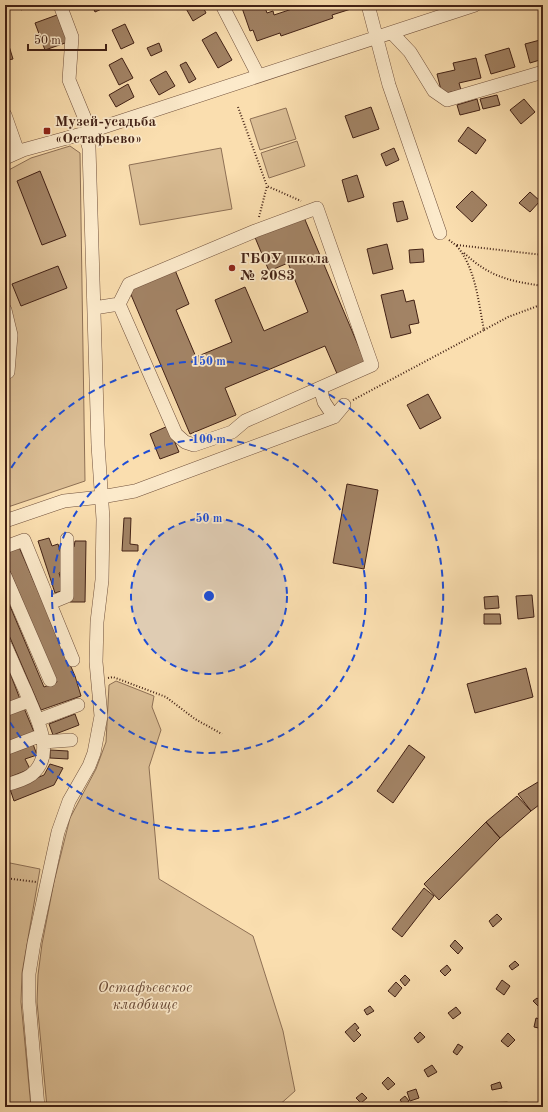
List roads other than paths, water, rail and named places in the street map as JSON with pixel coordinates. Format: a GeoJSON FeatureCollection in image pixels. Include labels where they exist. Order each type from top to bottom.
{"type":"FeatureCollection","features":[{"type":"Feature","properties":{"kind":"street"},"geometry":{"type":"LineString","coordinates":[[38,1107],[28,1002],[29,974],[46,880],[62,815],[89,766],[100,728],[101,716],[96,662],[97,622],[102,580],[103,519],[100,497],[89,148],[88,132],[69,80],[72,37],[60,5]]}},
{"type":"Feature","properties":{"kind":"street"},"geometry":{"type":"LineString","coordinates":[[222,5],[258,75]]}},
{"type":"Feature","properties":{"kind":"street"},"geometry":{"type":"LineString","coordinates":[[368,5],[389,84],[440,233]]}},
{"type":"Feature","properties":{"kind":"street"},"geometry":{"type":"LineString","coordinates":[[5,158],[18,152],[88,132],[475,5]]}},
{"type":"Feature","properties":{"kind":"street"},"geometry":{"type":"LineString","coordinates":[[392,33],[410,52],[434,92],[446,100],[543,72]]}},
{"type":"Feature","properties":{"kind":"street"},"geometry":{"type":"LineString","coordinates":[[6,118],[18,152]]}},
{"type":"Feature","properties":{"kind":"street"},"geometry":{"type":"LineString","coordinates":[[317,208],[372,364],[245,421],[232,432],[194,445],[185,442],[176,434],[119,304],[129,284],[255,231],[317,208]]}},
{"type":"Feature","properties":{"kind":"street"},"geometry":{"type":"LineString","coordinates":[[94,308],[119,304]]}},
{"type":"Feature","properties":{"kind":"street"},"geometry":{"type":"LineString","coordinates":[[5,310],[11,335],[8,372]]}},
{"type":"Feature","properties":{"kind":"street"},"geometry":{"type":"LineString","coordinates":[[320,388],[324,402],[334,417]]}},
{"type":"Feature","properties":{"kind":"street"},"geometry":{"type":"LineString","coordinates":[[5,521],[64,501],[135,491],[334,417],[344,405]]}},
{"type":"Feature","properties":{"kind":"street"},"geometry":{"type":"LineString","coordinates":[[50,603],[67,596],[67,539]]}},
{"type":"Feature","properties":{"kind":"street"},"geometry":{"type":"LineString","coordinates":[[5,547],[24,540],[73,660]]}},
{"type":"Feature","properties":{"kind":"street"},"geometry":{"type":"LineString","coordinates":[[5,576],[50,680]]}},
{"type":"Feature","properties":{"kind":"street"},"geometry":{"type":"LineString","coordinates":[[5,645],[38,720],[43,739],[43,753],[40,765],[30,776],[5,785]]}},
{"type":"Feature","properties":{"kind":"street"},"geometry":{"type":"LineString","coordinates":[[5,710],[29,701]]}},
{"type":"Feature","properties":{"kind":"street"},"geometry":{"type":"LineString","coordinates":[[38,720],[78,705]]}},
{"type":"Feature","properties":{"kind":"street"},"geometry":{"type":"LineString","coordinates":[[5,749],[43,739],[71,740]]}},
{"type":"Feature","properties":{"kind":"place","name":"Музей-усадьба «Остафьево»"},"geometry":{"type":"Point","coordinates":[47,131]}},
{"type":"Feature","properties":{"kind":"place","name":"ГБОУ школа № 2083"},"geometry":{"type":"Point","coordinates":[232,268]}},
{"type":"Feature","properties":{"kind":"park label","name":"Остафьевское кладбище"},"geometry":{"type":"Point","coordinates":[145,996]}}]}
